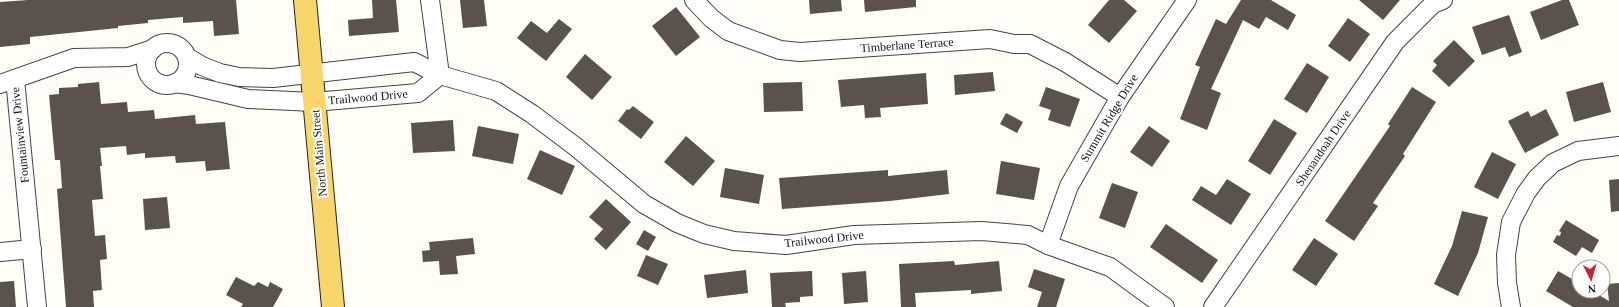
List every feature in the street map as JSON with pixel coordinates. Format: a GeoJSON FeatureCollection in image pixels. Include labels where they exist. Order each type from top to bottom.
{"type":"FeatureCollection","features":[{"type":"Feature","properties":{"kind":"main road","name":"North Main Street"},"geometry":{"type":"LineString","coordinates":[[305,0],[333,307]]}},
{"type":"Feature","properties":{"kind":"street"},"geometry":{"type":"LineString","coordinates":[[430,0],[440,75]]}},
{"type":"Feature","properties":{"kind":"street","name":"Timberlane Terrace"},"geometry":{"type":"LineString","coordinates":[[694,0],[711,18],[728,31],[780,50],[800,52],[990,39],[1014,44],[1030,44],[1065,62],[1120,97]]}},
{"type":"Feature","properties":{"kind":"street","name":"Summit Ridge Drive"},"geometry":{"type":"LineString","coordinates":[[1048,245],[1069,186],[1120,97],[1187,0]]}},
{"type":"Feature","properties":{"kind":"street","name":"Shenandoah Drive"},"geometry":{"type":"LineString","coordinates":[[1213,307],[1395,42],[1433,4],[1443,0]]}},
{"type":"Feature","properties":{"kind":"street","name":"Fountainview Drive"},"geometry":{"type":"LineString","coordinates":[[37,307],[32,249],[8,82],[74,58],[128,57],[153,49],[158,45],[172,44],[184,51],[187,57],[202,66],[239,77],[273,78],[312,74]]}},
{"type":"Feature","properties":{"kind":"street"},"geometry":{"type":"LineString","coordinates":[[148,74],[146,60],[153,49]]}},
{"type":"Feature","properties":{"kind":"street"},"geometry":{"type":"LineString","coordinates":[[128,57],[158,83],[170,85],[184,76],[187,71],[187,57]]}},
{"type":"Feature","properties":{"kind":"street","name":"Trailwood Drive"},"geometry":{"type":"LineString","coordinates":[[312,74],[414,62],[440,75],[496,91],[532,114],[576,147],[644,204],[678,223],[704,234],[734,241],[786,245],[854,235],[982,231],[1028,235],[1048,245],[1110,267],[1165,307]]}},
{"type":"Feature","properties":{"kind":"street","name":"Trailwood Drive"},"geometry":{"type":"LineString","coordinates":[[314,102],[418,93],[440,75]]}},
{"type":"Feature","properties":{"kind":"street"},"geometry":{"type":"LineString","coordinates":[[175,83],[188,84],[248,99],[314,102]]}},
{"type":"Feature","properties":{"kind":"street"},"geometry":{"type":"LineString","coordinates":[[1511,307],[1507,283],[1506,255],[1511,222],[1526,193],[1537,178],[1553,163],[1578,151],[1619,146]]}},
{"type":"Feature","properties":{"kind":"street"},"geometry":{"type":"LineString","coordinates":[[0,252],[32,249]]}},
{"type":"Feature","properties":{"kind":"building"},"geometry":{"type":"Polygon","coordinates":[[[28,0],[236,0],[239,34],[214,36],[213,21],[183,23],[183,17],[148,20],[148,23],[118,26],[118,28],[30,37],[30,44],[0,47],[0,2],[28,0]]]}},
{"type":"Feature","properties":{"kind":"building"},"geometry":{"type":"Polygon","coordinates":[[[372,0],[396,0],[399,32],[349,36],[348,20],[373,18],[372,0]]]}},
{"type":"Feature","properties":{"kind":"building"},"geometry":{"type":"Polygon","coordinates":[[[460,0],[484,0],[487,26],[463,28],[460,0]]]}},
{"type":"Feature","properties":{"kind":"building"},"geometry":{"type":"Polygon","coordinates":[[[809,0],[841,0],[842,11],[810,14],[809,0]]]}},
{"type":"Feature","properties":{"kind":"building"},"geometry":{"type":"Polygon","coordinates":[[[864,0],[916,0],[916,7],[865,12],[864,0]]]}},
{"type":"Feature","properties":{"kind":"building"},"geometry":{"type":"Polygon","coordinates":[[[1109,0],[1124,0],[1137,11],[1109,43],[1088,25],[1109,0]]]}},
{"type":"Feature","properties":{"kind":"building"},"geometry":{"type":"Polygon","coordinates":[[[1241,0],[1271,0],[1296,15],[1288,30],[1266,17],[1259,29],[1243,20],[1211,89],[1221,93],[1207,130],[1180,119],[1200,67],[1195,65],[1216,19],[1226,24],[1241,0]]]}},
{"type":"Feature","properties":{"kind":"building"},"geometry":{"type":"Polygon","coordinates":[[[1359,0],[1400,0],[1383,20],[1359,0]]]}},
{"type":"Feature","properties":{"kind":"building"},"geometry":{"type":"Polygon","coordinates":[[[1562,0],[1569,0],[1579,25],[1541,40],[1530,12],[1562,0]]]}},
{"type":"Feature","properties":{"kind":"building"},"geometry":{"type":"Polygon","coordinates":[[[676,7],[700,37],[676,56],[652,26],[676,7]]]}},
{"type":"Feature","properties":{"kind":"building"},"geometry":{"type":"Polygon","coordinates":[[[1509,15],[1522,52],[1509,57],[1505,47],[1482,55],[1472,27],[1509,15]]]}},
{"type":"Feature","properties":{"kind":"building"},"geometry":{"type":"Polygon","coordinates":[[[1348,18],[1370,34],[1350,62],[1328,46],[1348,18]]]}},
{"type":"Feature","properties":{"kind":"building"},"geometry":{"type":"Polygon","coordinates":[[[559,19],[572,29],[546,61],[517,38],[531,21],[547,33],[559,19]]]}},
{"type":"Feature","properties":{"kind":"building"},"geometry":{"type":"Polygon","coordinates":[[[1454,40],[1475,61],[1449,87],[1432,71],[1437,65],[1433,61],[1454,40]]]}},
{"type":"Feature","properties":{"kind":"building"},"geometry":{"type":"Polygon","coordinates":[[[585,54],[612,77],[592,100],[566,77],[585,54]]]}},
{"type":"Feature","properties":{"kind":"building"},"geometry":{"type":"Polygon","coordinates":[[[1307,63],[1329,77],[1307,113],[1284,99],[1307,63]]]}},
{"type":"Feature","properties":{"kind":"building"},"geometry":{"type":"Polygon","coordinates":[[[993,72],[995,91],[955,95],[954,75],[993,72]]]}},
{"type":"Feature","properties":{"kind":"building"},"geometry":{"type":"Polygon","coordinates":[[[926,73],[928,104],[880,108],[881,117],[865,118],[864,105],[841,107],[838,80],[926,73]]]}},
{"type":"Feature","properties":{"kind":"building"},"geometry":{"type":"Polygon","coordinates":[[[99,82],[101,104],[127,102],[128,112],[154,110],[155,119],[195,115],[196,124],[225,122],[230,169],[206,171],[205,161],[176,163],[175,156],[145,158],[145,153],[127,155],[126,146],[100,148],[103,199],[92,200],[95,236],[105,235],[107,259],[100,260],[102,290],[93,291],[94,307],[66,307],[57,189],[62,188],[60,160],[55,160],[49,95],[59,94],[59,88],[78,87],[78,84],[99,82]]]}},
{"type":"Feature","properties":{"kind":"building"},"geometry":{"type":"Polygon","coordinates":[[[802,82],[803,111],[764,112],[763,83],[802,82]]]}},
{"type":"Feature","properties":{"kind":"building"},"geometry":{"type":"Polygon","coordinates":[[[1603,82],[1611,112],[1574,122],[1566,92],[1603,82]]]}},
{"type":"Feature","properties":{"kind":"building"},"geometry":{"type":"Polygon","coordinates":[[[1046,87],[1080,99],[1070,127],[1048,120],[1051,110],[1039,106],[1046,87]]]}},
{"type":"Feature","properties":{"kind":"building"},"geometry":{"type":"Polygon","coordinates":[[[1412,87],[1436,102],[1403,154],[1405,156],[1373,203],[1378,206],[1354,241],[1325,221],[1390,126],[1388,124],[1412,87]]]}},
{"type":"Feature","properties":{"kind":"building"},"geometry":{"type":"Polygon","coordinates":[[[633,106],[654,122],[641,139],[618,121],[627,109],[629,110],[633,106]]]}},
{"type":"Feature","properties":{"kind":"building"},"geometry":{"type":"Polygon","coordinates":[[[1546,109],[1559,135],[1525,153],[1508,121],[1528,111],[1531,117],[1546,109]]]}},
{"type":"Feature","properties":{"kind":"building"},"geometry":{"type":"Polygon","coordinates":[[[1006,113],[1023,122],[1017,133],[1000,124],[1006,113]]]}},
{"type":"Feature","properties":{"kind":"building"},"geometry":{"type":"Polygon","coordinates":[[[1274,119],[1297,133],[1270,175],[1248,161],[1274,119]]]}},
{"type":"Feature","properties":{"kind":"building"},"geometry":{"type":"Polygon","coordinates":[[[453,120],[455,151],[413,153],[411,123],[453,120]]]}},
{"type":"Feature","properties":{"kind":"building"},"geometry":{"type":"Polygon","coordinates":[[[478,126],[519,134],[513,164],[472,156],[478,126]]]}},
{"type":"Feature","properties":{"kind":"building"},"geometry":{"type":"Polygon","coordinates":[[[1149,126],[1170,141],[1152,167],[1130,152],[1149,126]]]}},
{"type":"Feature","properties":{"kind":"building"},"geometry":{"type":"Polygon","coordinates":[[[686,136],[715,161],[693,186],[664,162],[686,136]]]}},
{"type":"Feature","properties":{"kind":"building"},"geometry":{"type":"Polygon","coordinates":[[[540,150],[575,166],[562,195],[527,179],[540,150]]]}},
{"type":"Feature","properties":{"kind":"building"},"geometry":{"type":"Polygon","coordinates":[[[1492,152],[1516,164],[1498,199],[1474,187],[1492,152]]]}},
{"type":"Feature","properties":{"kind":"building"},"geometry":{"type":"Polygon","coordinates":[[[1001,161],[1040,168],[1034,200],[996,194],[1001,161]]]}},
{"type":"Feature","properties":{"kind":"building"},"geometry":{"type":"Polygon","coordinates":[[[725,168],[764,175],[759,204],[720,197],[725,168]]]}},
{"type":"Feature","properties":{"kind":"building"},"geometry":{"type":"Polygon","coordinates":[[[888,170],[888,176],[947,170],[949,194],[890,201],[782,209],[779,178],[888,170]]]}},
{"type":"Feature","properties":{"kind":"building"},"geometry":{"type":"Polygon","coordinates":[[[1227,179],[1251,194],[1231,225],[1192,200],[1201,186],[1216,195],[1227,179]]]}},
{"type":"Feature","properties":{"kind":"building"},"geometry":{"type":"Polygon","coordinates":[[[1619,179],[1619,211],[1611,212],[1609,180],[1619,179]]]}},
{"type":"Feature","properties":{"kind":"building"},"geometry":{"type":"Polygon","coordinates":[[[1112,183],[1138,192],[1125,228],[1099,218],[1112,183]]]}},
{"type":"Feature","properties":{"kind":"building"},"geometry":{"type":"Polygon","coordinates":[[[167,197],[170,228],[145,230],[143,199],[167,197]]]}},
{"type":"Feature","properties":{"kind":"building"},"geometry":{"type":"Polygon","coordinates":[[[606,199],[631,222],[606,250],[594,239],[603,229],[589,217],[606,199]]]}},
{"type":"Feature","properties":{"kind":"building"},"geometry":{"type":"Polygon","coordinates":[[[1462,211],[1488,217],[1478,253],[1458,296],[1434,284],[1452,246],[1462,211]]]}},
{"type":"Feature","properties":{"kind":"building"},"geometry":{"type":"Polygon","coordinates":[[[1566,220],[1599,240],[1592,253],[1582,247],[1576,256],[1553,242],[1557,235],[1560,236],[1561,232],[1559,231],[1566,220]]]}},
{"type":"Feature","properties":{"kind":"building"},"geometry":{"type":"Polygon","coordinates":[[[1166,224],[1218,260],[1202,283],[1150,247],[1166,224]]]}},
{"type":"Feature","properties":{"kind":"building"},"geometry":{"type":"Polygon","coordinates":[[[644,230],[656,237],[648,251],[636,244],[644,230]]]}},
{"type":"Feature","properties":{"kind":"building"},"geometry":{"type":"Polygon","coordinates":[[[473,238],[475,254],[456,256],[458,274],[440,275],[439,261],[423,262],[422,251],[430,250],[429,242],[473,238]]]}},
{"type":"Feature","properties":{"kind":"building"},"geometry":{"type":"Polygon","coordinates":[[[1314,238],[1338,254],[1316,286],[1292,270],[1314,238]]]}},
{"type":"Feature","properties":{"kind":"building"},"geometry":{"type":"Polygon","coordinates":[[[646,255],[668,264],[658,285],[637,276],[646,255]]]}},
{"type":"Feature","properties":{"kind":"building"},"geometry":{"type":"Polygon","coordinates":[[[954,261],[955,265],[999,261],[1002,291],[971,294],[971,290],[915,293],[916,307],[901,307],[899,264],[954,261]]]}},
{"type":"Feature","properties":{"kind":"building"},"geometry":{"type":"Polygon","coordinates":[[[1034,269],[1065,279],[1056,307],[1037,307],[1042,292],[1028,287],[1034,269]]]}},
{"type":"Feature","properties":{"kind":"building"},"geometry":{"type":"Polygon","coordinates":[[[746,270],[748,293],[707,298],[704,275],[746,270]]]}},
{"type":"Feature","properties":{"kind":"building"},"geometry":{"type":"Polygon","coordinates":[[[812,271],[813,296],[800,297],[800,302],[785,303],[786,307],[772,307],[770,273],[812,271]]]}},
{"type":"Feature","properties":{"kind":"building"},"geometry":{"type":"Polygon","coordinates":[[[866,271],[868,302],[844,304],[842,273],[866,271]]]}},
{"type":"Feature","properties":{"kind":"building"},"geometry":{"type":"Polygon","coordinates":[[[1558,271],[1571,278],[1571,299],[1606,299],[1609,301],[1609,299],[1611,299],[1611,284],[1619,283],[1619,307],[1573,307],[1546,291],[1558,271]]]}},
{"type":"Feature","properties":{"kind":"building"},"geometry":{"type":"Polygon","coordinates":[[[236,277],[254,286],[258,282],[268,287],[270,282],[283,289],[273,307],[241,307],[243,304],[226,295],[236,277]]]}},
{"type":"Feature","properties":{"kind":"building"},"geometry":{"type":"Polygon","coordinates":[[[14,281],[16,307],[0,307],[0,282],[14,281]]]}}]}
